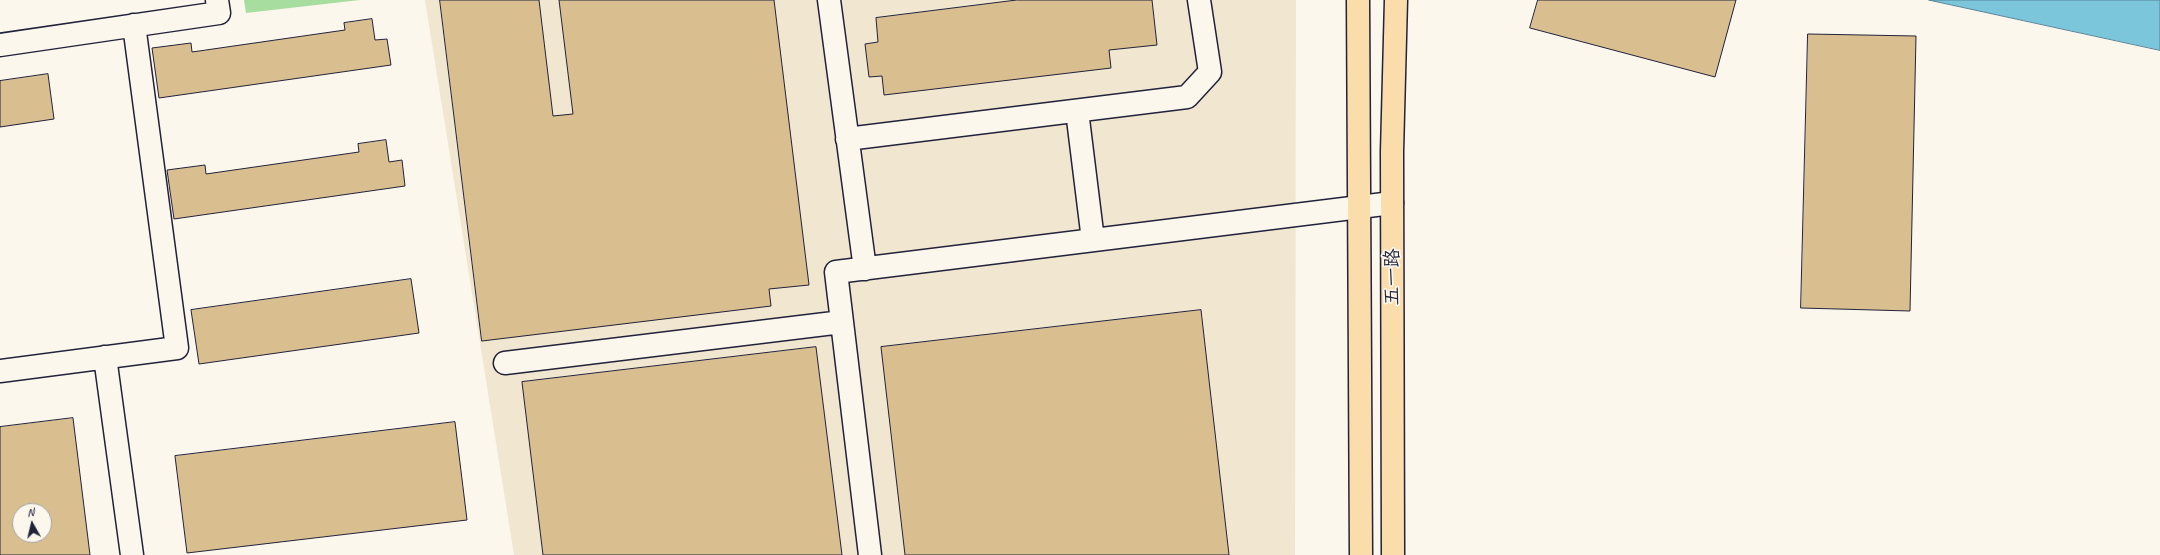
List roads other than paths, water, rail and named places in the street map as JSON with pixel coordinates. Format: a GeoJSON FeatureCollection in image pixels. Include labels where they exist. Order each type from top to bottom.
{"type":"FeatureCollection","features":[{"type":"Feature","properties":{"kind":"main road","name":"五一路"},"geometry":{"type":"LineString","coordinates":[[1358,0],[1361,555]]}},
{"type":"Feature","properties":{"kind":"main road","name":"五一路"},"geometry":{"type":"LineString","coordinates":[[1393,555],[1392,202],[1396,0]]}},
{"type":"Feature","properties":{"kind":"lane"},"geometry":{"type":"LineString","coordinates":[[0,45],[219,13],[217,0]]}},
{"type":"Feature","properties":{"kind":"lane"},"geometry":{"type":"LineString","coordinates":[[829,0],[865,268]]}},
{"type":"Feature","properties":{"kind":"lane"},"geometry":{"type":"LineString","coordinates":[[847,139],[1187,97],[1210,72],[1199,0]]}},
{"type":"Feature","properties":{"kind":"lane"},"geometry":{"type":"LineString","coordinates":[[0,371],[177,348],[134,25]]}},
{"type":"Feature","properties":{"kind":"lane"},"geometry":{"type":"LineString","coordinates":[[1077,111],[1093,240]]}},
{"type":"Feature","properties":{"kind":"lane"},"geometry":{"type":"LineString","coordinates":[[870,555],[836,272],[1392,202]]}},
{"type":"Feature","properties":{"kind":"lane"},"geometry":{"type":"LineString","coordinates":[[505,364],[842,322]]}},
{"type":"Feature","properties":{"kind":"lane"},"geometry":{"type":"LineString","coordinates":[[104,357],[132,555]]}},
{"type":"Feature","properties":{"kind":"water"},"geometry":{"type":"Polygon","coordinates":[[[1929,0],[2160,0],[2160,50],[1929,0]]]}}]}
